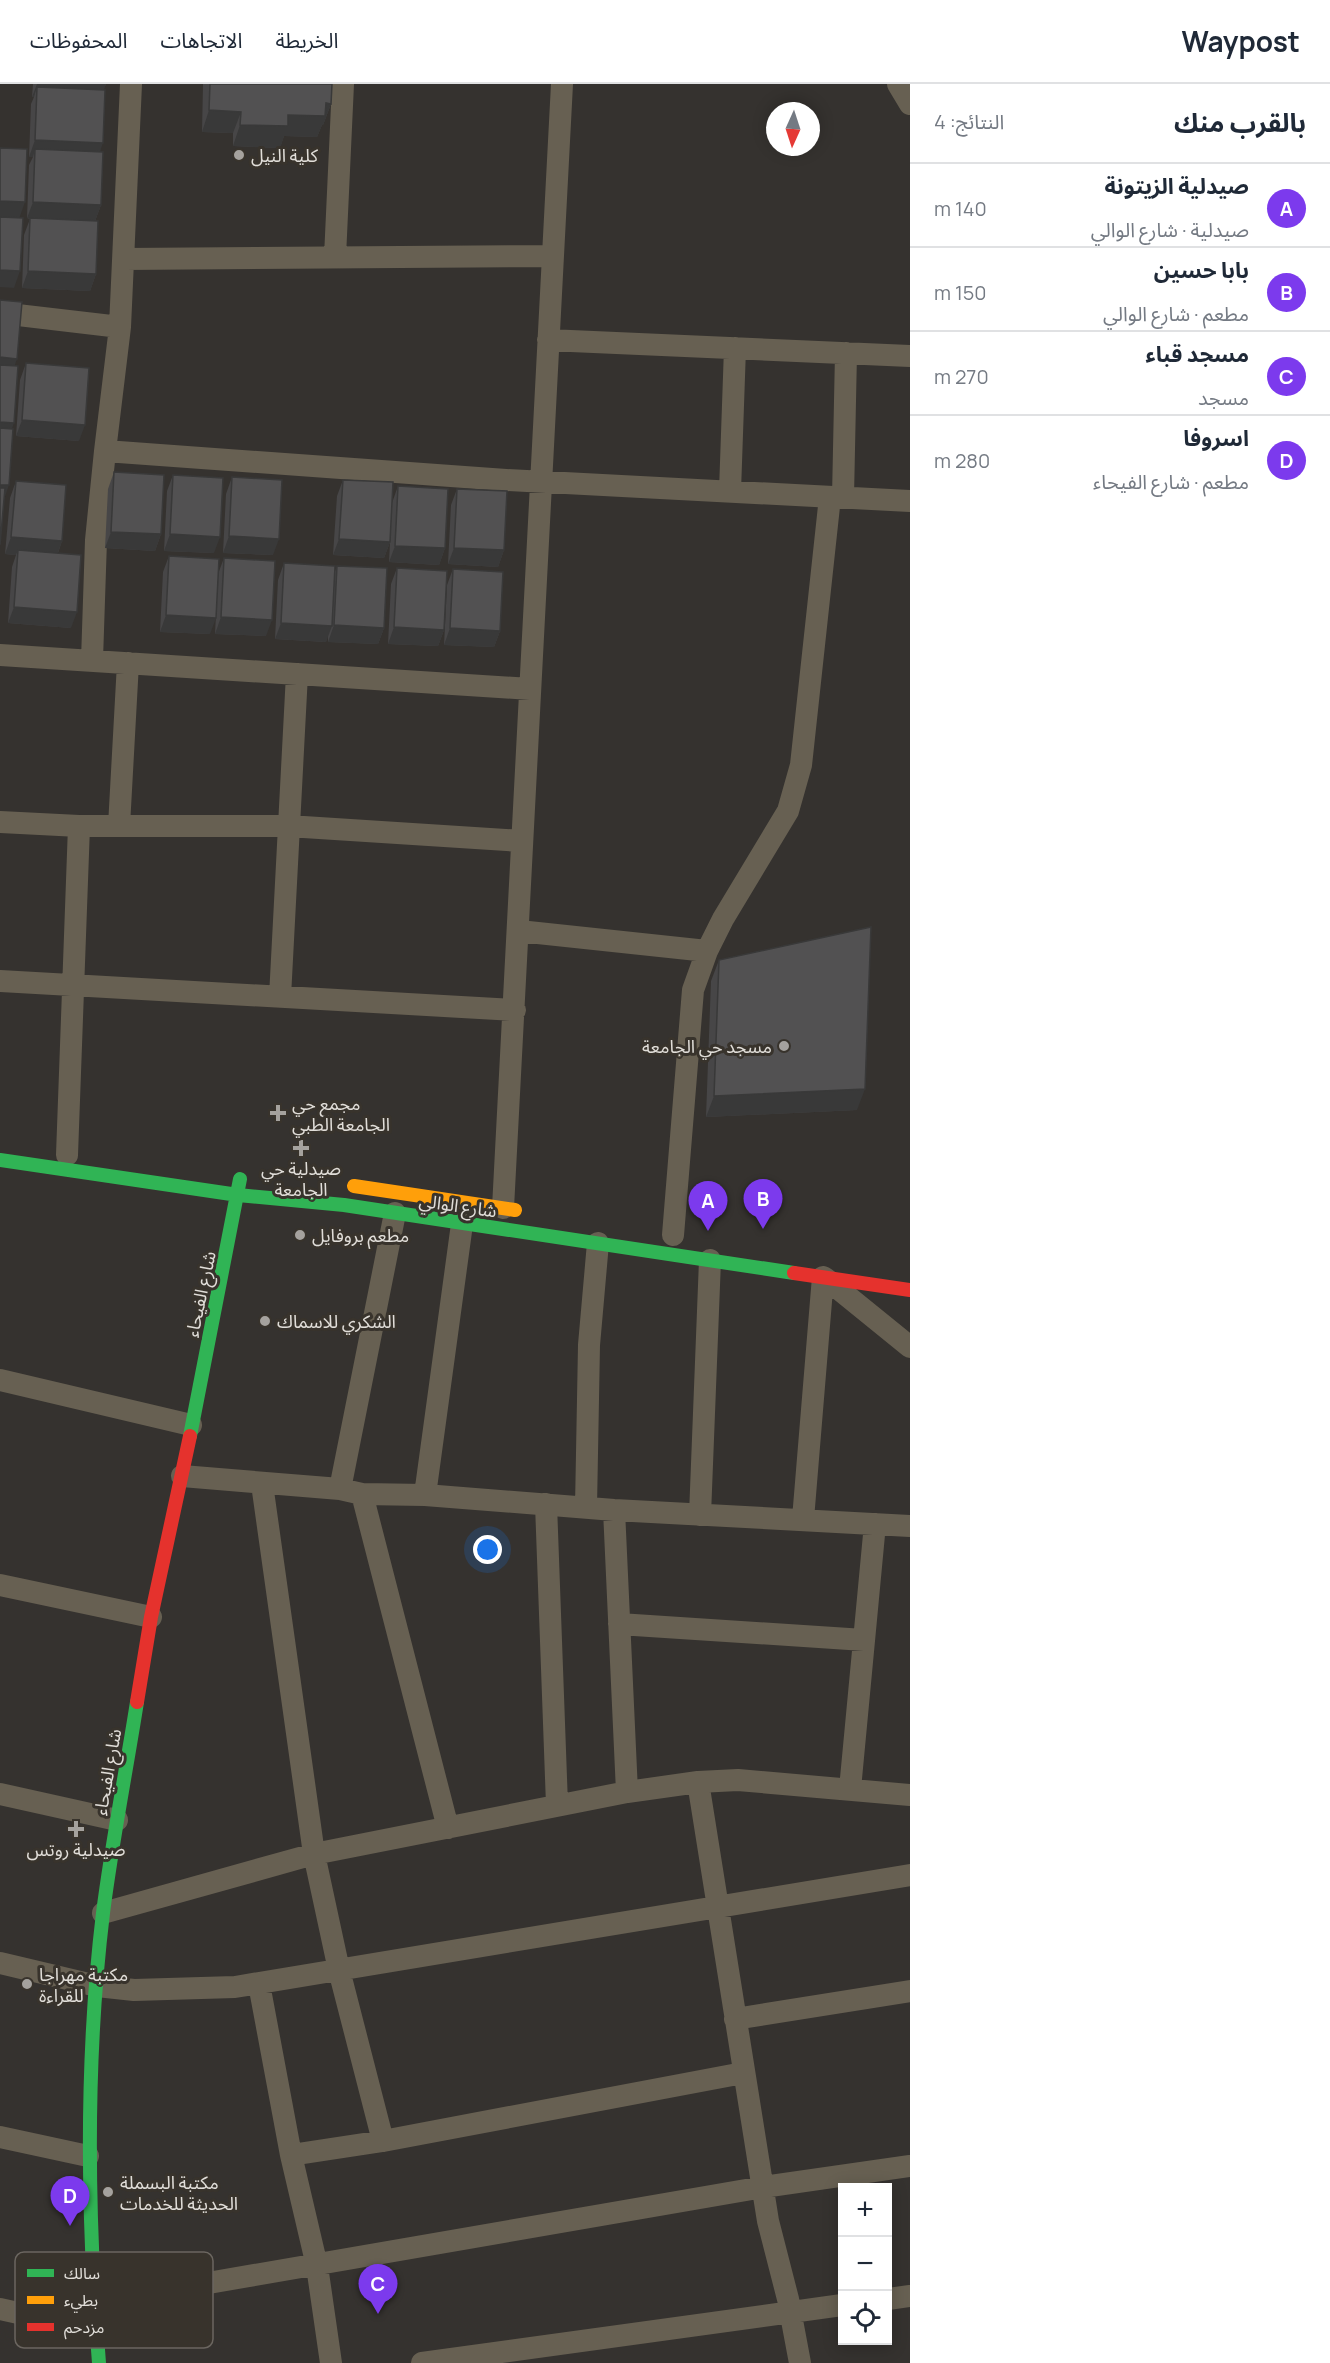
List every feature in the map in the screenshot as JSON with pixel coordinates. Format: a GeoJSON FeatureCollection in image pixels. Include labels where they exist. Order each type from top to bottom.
{"type":"FeatureCollection","features":[{"type":"Feature","properties":{"kind":"street"},"geometry":{"type":"LineString","coordinates":[[92,660],[96,540],[120,327],[131,84]]}},
{"type":"Feature","properties":{"kind":"street"},"geometry":{"type":"LineString","coordinates":[[335,257],[343,84]]}},
{"type":"Feature","properties":{"kind":"street"},"geometry":{"type":"LineString","coordinates":[[503,1208],[562,84]]}},
{"type":"Feature","properties":{"kind":"street"},"geometry":{"type":"LineString","coordinates":[[898,84],[910,104]]}},
{"type":"Feature","properties":{"kind":"street"},"geometry":{"type":"LineString","coordinates":[[124,259],[553,256]]}},
{"type":"Feature","properties":{"kind":"street"},"geometry":{"type":"LineString","coordinates":[[0,313],[120,327]]}},
{"type":"Feature","properties":{"kind":"street"},"geometry":{"type":"LineString","coordinates":[[548,340],[910,356]]}},
{"type":"Feature","properties":{"kind":"street"},"geometry":{"type":"LineString","coordinates":[[730,491],[735,348]]}},
{"type":"Feature","properties":{"kind":"street"},"geometry":{"type":"LineString","coordinates":[[673,1235],[693,990],[707,951],[788,811],[801,765],[836,497],[846,353]]}},
{"type":"Feature","properties":{"kind":"street"},"geometry":{"type":"LineString","coordinates":[[105,451],[541,482],[910,501]]}},
{"type":"Feature","properties":{"kind":"street"},"geometry":{"type":"LineString","coordinates":[[0,655],[530,689]]}},
{"type":"Feature","properties":{"kind":"street"},"geometry":{"type":"LineString","coordinates":[[119,826],[128,663]]}},
{"type":"Feature","properties":{"kind":"street"},"geometry":{"type":"LineString","coordinates":[[280,997],[297,674]]}},
{"type":"Feature","properties":{"kind":"street"},"geometry":{"type":"LineString","coordinates":[[0,822],[80,826],[288,826],[522,841]]}},
{"type":"Feature","properties":{"kind":"street"},"geometry":{"type":"LineString","coordinates":[[67,1155],[80,826]]}},
{"type":"Feature","properties":{"kind":"street"},"geometry":{"type":"LineString","coordinates":[[519,931],[707,951]]}},
{"type":"Feature","properties":{"kind":"street"},"geometry":{"type":"LineString","coordinates":[[0,981],[515,1010]]}},
{"type":"Feature","properties":{"kind":"street","name":"شارع الوالي"},"geometry":{"type":"LineString","coordinates":[[0,1160],[238,1195],[306,1199],[910,1290]]}},
{"type":"Feature","properties":{"kind":"street","name":"شارع الفيحاء"},"geometry":{"type":"LineString","coordinates":[[91,2252],[88,2156],[97,1986],[103,1913],[117,1820],[151,1617],[182,1476],[190,1425],[238,1195],[234,1178],[258,1180]]}},
{"type":"Feature","properties":{"kind":"street","name":"شارع الوالي"},"geometry":{"type":"LineString","coordinates":[[345,1185],[525,1212]]}},
{"type":"Feature","properties":{"kind":"street"},"geometry":{"type":"LineString","coordinates":[[395,1214],[351,1491],[448,1828]]}},
{"type":"Feature","properties":{"kind":"street"},"geometry":{"type":"LineString","coordinates":[[425,1495],[462,1224]]}},
{"type":"Feature","properties":{"kind":"street"},"geometry":{"type":"LineString","coordinates":[[585,1508],[590,1345],[598,1243]]}},
{"type":"Feature","properties":{"kind":"street"},"geometry":{"type":"LineString","coordinates":[[700,1515],[710,1260]]}},
{"type":"Feature","properties":{"kind":"street"},"geometry":{"type":"LineString","coordinates":[[824,1277],[910,1347]]}},
{"type":"Feature","properties":{"kind":"street"},"geometry":{"type":"LineString","coordinates":[[803,1519],[824,1277]]}},
{"type":"Feature","properties":{"kind":"street"},"geometry":{"type":"LineString","coordinates":[[0,1380],[190,1425]]}},
{"type":"Feature","properties":{"kind":"street"},"geometry":{"type":"LineString","coordinates":[[182,1476],[614,1510],[910,1526]]}},
{"type":"Feature","properties":{"kind":"street"},"geometry":{"type":"LineString","coordinates":[[262,1484],[314,1854],[339,1970],[383,2141]]}},
{"type":"Feature","properties":{"kind":"street"},"geometry":{"type":"LineString","coordinates":[[546,1504],[557,1805]]}},
{"type":"Feature","properties":{"kind":"street"},"geometry":{"type":"LineString","coordinates":[[614,1510],[627,1792]]}},
{"type":"Feature","properties":{"kind":"street"},"geometry":{"type":"LineString","coordinates":[[850,1790],[875,1524]]}},
{"type":"Feature","properties":{"kind":"street"},"geometry":{"type":"LineString","coordinates":[[0,1585],[151,1617]]}},
{"type":"Feature","properties":{"kind":"street"},"geometry":{"type":"LineString","coordinates":[[619,1624],[864,1640]]}},
{"type":"Feature","properties":{"kind":"street"},"geometry":{"type":"LineString","coordinates":[[103,1913],[314,1854],[627,1792],[698,1782],[738,1780],[910,1795]]}},
{"type":"Feature","properties":{"kind":"street"},"geometry":{"type":"LineString","coordinates":[[698,1782],[763,2187],[800,2363]]}},
{"type":"Feature","properties":{"kind":"street"},"geometry":{"type":"LineString","coordinates":[[0,1794],[117,1820]]}},
{"type":"Feature","properties":{"kind":"street"},"geometry":{"type":"LineString","coordinates":[[0,1963],[97,1986],[134,1990],[260,1984],[910,1875]]}},
{"type":"Feature","properties":{"kind":"street"},"geometry":{"type":"LineString","coordinates":[[260,1984],[291,2155],[317,2266],[332,2363]]}},
{"type":"Feature","properties":{"kind":"street"},"geometry":{"type":"LineString","coordinates":[[735,2019],[910,1991]]}},
{"type":"Feature","properties":{"kind":"street"},"geometry":{"type":"LineString","coordinates":[[291,2155],[383,2141],[743,2073]]}},
{"type":"Feature","properties":{"kind":"street"},"geometry":{"type":"LineString","coordinates":[[0,2137],[88,2156]]}},
{"type":"Feature","properties":{"kind":"street"},"geometry":{"type":"LineString","coordinates":[[213,2284],[763,2187],[910,2166]]}},
{"type":"Feature","properties":{"kind":"street"},"geometry":{"type":"LineString","coordinates":[[892,2298],[910,2296]]}},
{"type":"Feature","properties":{"kind":"street"},"geometry":{"type":"LineString","coordinates":[[422,2363],[531,2356],[838,2307]]}},
{"type":"Feature","properties":{"kind":"street"},"geometry":{"type":"LineString","coordinates":[[0,2309],[15,2312]]}},
{"type":"Feature","properties":{"kind":"street","name":"شارع الفيحاء"},"geometry":{"type":"LineString","coordinates":[[98,2348],[99,2363]]}},
{"type":"Feature","properties":{"kind":"building"},"geometry":{"type":"Polygon","coordinates":[[[210,84],[332,84],[331,104],[326,103],[325,116],[288,115],[288,126],[240,125],[241,112],[209,110],[210,84]]]}},
{"type":"Feature","properties":{"kind":"building"},"geometry":{"type":"Polygon","coordinates":[[[37,87],[105,90],[103,143],[35,140],[37,87]]]}},
{"type":"Feature","properties":{"kind":"building"},"geometry":{"type":"Polygon","coordinates":[[[0,148],[27,149],[25,202],[0,201],[0,148]]]}},
{"type":"Feature","properties":{"kind":"building"},"geometry":{"type":"Polygon","coordinates":[[[35,149],[103,152],[101,205],[33,202],[35,149]]]}},
{"type":"Feature","properties":{"kind":"building"},"geometry":{"type":"Polygon","coordinates":[[[0,217],[23,218],[20,271],[0,270],[0,217]]]}},
{"type":"Feature","properties":{"kind":"building"},"geometry":{"type":"Polygon","coordinates":[[[30,218],[98,221],[96,274],[28,271],[30,218]]]}},
{"type":"Feature","properties":{"kind":"building"},"geometry":{"type":"Polygon","coordinates":[[[0,300],[22,302],[17,359],[0,357],[0,300]]]}},
{"type":"Feature","properties":{"kind":"building"},"geometry":{"type":"Polygon","coordinates":[[[26,363],[89,368],[85,425],[22,420],[26,363]]]}},
{"type":"Feature","properties":{"kind":"building"},"geometry":{"type":"Polygon","coordinates":[[[0,365],[18,366],[14,423],[0,422],[0,365]]]}},
{"type":"Feature","properties":{"kind":"building"},"geometry":{"type":"Polygon","coordinates":[[[0,428],[13,429],[9,485],[0,485],[0,428]]]}},
{"type":"Feature","properties":{"kind":"building"},"geometry":{"type":"Polygon","coordinates":[[[114,472],[164,475],[161,534],[111,532],[114,472]]]}},
{"type":"Feature","properties":{"kind":"building"},"geometry":{"type":"Polygon","coordinates":[[[173,475],[223,478],[220,537],[170,534],[173,475]]]}},
{"type":"Feature","properties":{"kind":"building"},"geometry":{"type":"Polygon","coordinates":[[[232,477],[282,480],[279,539],[229,536],[232,477]]]}},
{"type":"Feature","properties":{"kind":"building"},"geometry":{"type":"Polygon","coordinates":[[[343,480],[393,482],[390,542],[339,539],[343,480]]]}},
{"type":"Feature","properties":{"kind":"building"},"geometry":{"type":"Polygon","coordinates":[[[16,481],[66,485],[62,541],[11,537],[16,481]]]}},
{"type":"Feature","properties":{"kind":"building"},"geometry":{"type":"Polygon","coordinates":[[[398,486],[448,489],[445,548],[395,546],[398,486]]]}},
{"type":"Feature","properties":{"kind":"building"},"geometry":{"type":"Polygon","coordinates":[[[0,488],[5,488],[0,545],[0,488]]]}},
{"type":"Feature","properties":{"kind":"building"},"geometry":{"type":"Polygon","coordinates":[[[457,489],[507,491],[504,550],[454,548],[457,489]]]}},
{"type":"Feature","properties":{"kind":"building"},"geometry":{"type":"Polygon","coordinates":[[[18,550],[81,555],[77,612],[14,607],[18,550]]]}},
{"type":"Feature","properties":{"kind":"building"},"geometry":{"type":"Polygon","coordinates":[[[169,556],[219,559],[216,618],[166,615],[169,556]]]}},
{"type":"Feature","properties":{"kind":"building"},"geometry":{"type":"Polygon","coordinates":[[[224,558],[275,561],[272,620],[221,617],[224,558]]]}},
{"type":"Feature","properties":{"kind":"building"},"geometry":{"type":"Polygon","coordinates":[[[284,563],[335,566],[332,626],[281,623],[284,563]]]}},
{"type":"Feature","properties":{"kind":"building"},"geometry":{"type":"Polygon","coordinates":[[[337,566],[387,568],[384,628],[334,625],[337,566]]]}},
{"type":"Feature","properties":{"kind":"building"},"geometry":{"type":"Polygon","coordinates":[[[397,568],[447,571],[444,630],[394,627],[397,568]]]}},
{"type":"Feature","properties":{"kind":"building"},"geometry":{"type":"Polygon","coordinates":[[[453,569],[503,572],[500,631],[450,628],[453,569]]]}},
{"type":"Feature","properties":{"kind":"building","name":"مسجد حي الجامعة"},"geometry":{"type":"Polygon","coordinates":[[[871,927],[865,1089],[714,1096],[719,960],[871,927]]]}},
{"type":"Feature","properties":{"kind":"traffic: fast"},"geometry":{"type":"LineString","coordinates":[[0,1160],[238,1195],[344,1205],[794,1273]]}},
{"type":"Feature","properties":{"kind":"traffic: fast"},"geometry":{"type":"LineString","coordinates":[[190,1436],[240,1179]]}},
{"type":"Feature","properties":{"kind":"traffic: fast"},"geometry":{"type":"LineString","coordinates":[[92,2252],[90,2138],[97,1969],[107,1886],[137,1702]]}},
{"type":"Feature","properties":{"kind":"traffic: fast"},"geometry":{"type":"LineString","coordinates":[[98,2348],[99,2363]]}},
{"type":"Feature","properties":{"kind":"traffic: slow"},"geometry":{"type":"LineString","coordinates":[[354,1186],[515,1210]]}},
{"type":"Feature","properties":{"kind":"traffic: jam"},"geometry":{"type":"LineString","coordinates":[[794,1273],[910,1290]]}},
{"type":"Feature","properties":{"kind":"traffic: jam"},"geometry":{"type":"LineString","coordinates":[[137,1702],[151,1617],[190,1436]]}},
{"type":"Feature","properties":{"kind":"place","name":"كلية النيل"},"geometry":{"type":"Point","coordinates":[239,155]}},
{"type":"Feature","properties":{"kind":"place","name":"مسجد حي الجامعة"},"geometry":{"type":"Point","coordinates":[784,1046]}},
{"type":"Feature","properties":{"kind":"place","name":"مجمع حي الجامعة الطبي"},"geometry":{"type":"Point","coordinates":[278,1113]}},
{"type":"Feature","properties":{"kind":"place","name":"صيدلية حي الجامعة"},"geometry":{"type":"Point","coordinates":[301,1148]}},
{"type":"Feature","properties":{"kind":"place","name":"بابا حسين"},"geometry":{"type":"Point","coordinates":[763,1229]}},
{"type":"Feature","properties":{"kind":"place","name":"صيدلية الزيتونة"},"geometry":{"type":"Point","coordinates":[708,1231]}},
{"type":"Feature","properties":{"kind":"place","name":"مطعم بروفايل"},"geometry":{"type":"Point","coordinates":[300,1235]}},
{"type":"Feature","properties":{"kind":"place","name":"الشكري للاسماك"},"geometry":{"type":"Point","coordinates":[265,1321]}},
{"type":"Feature","properties":{"kind":"place","name":"صيدلية روتس"},"geometry":{"type":"Point","coordinates":[76,1829]}},
{"type":"Feature","properties":{"kind":"place","name":"مكتبة مهراجا للقراءة"},"geometry":{"type":"Point","coordinates":[27,1984]}},
{"type":"Feature","properties":{"kind":"place","name":"مكتبة البسملة الحديثة للخدمات"},"geometry":{"type":"Point","coordinates":[108,2192]}},
{"type":"Feature","properties":{"kind":"place","name":"اسروفا"},"geometry":{"type":"Point","coordinates":[70,2226]}},
{"type":"Feature","properties":{"kind":"place","name":"مسجد قباء"},"geometry":{"type":"Point","coordinates":[378,2314]}}]}
